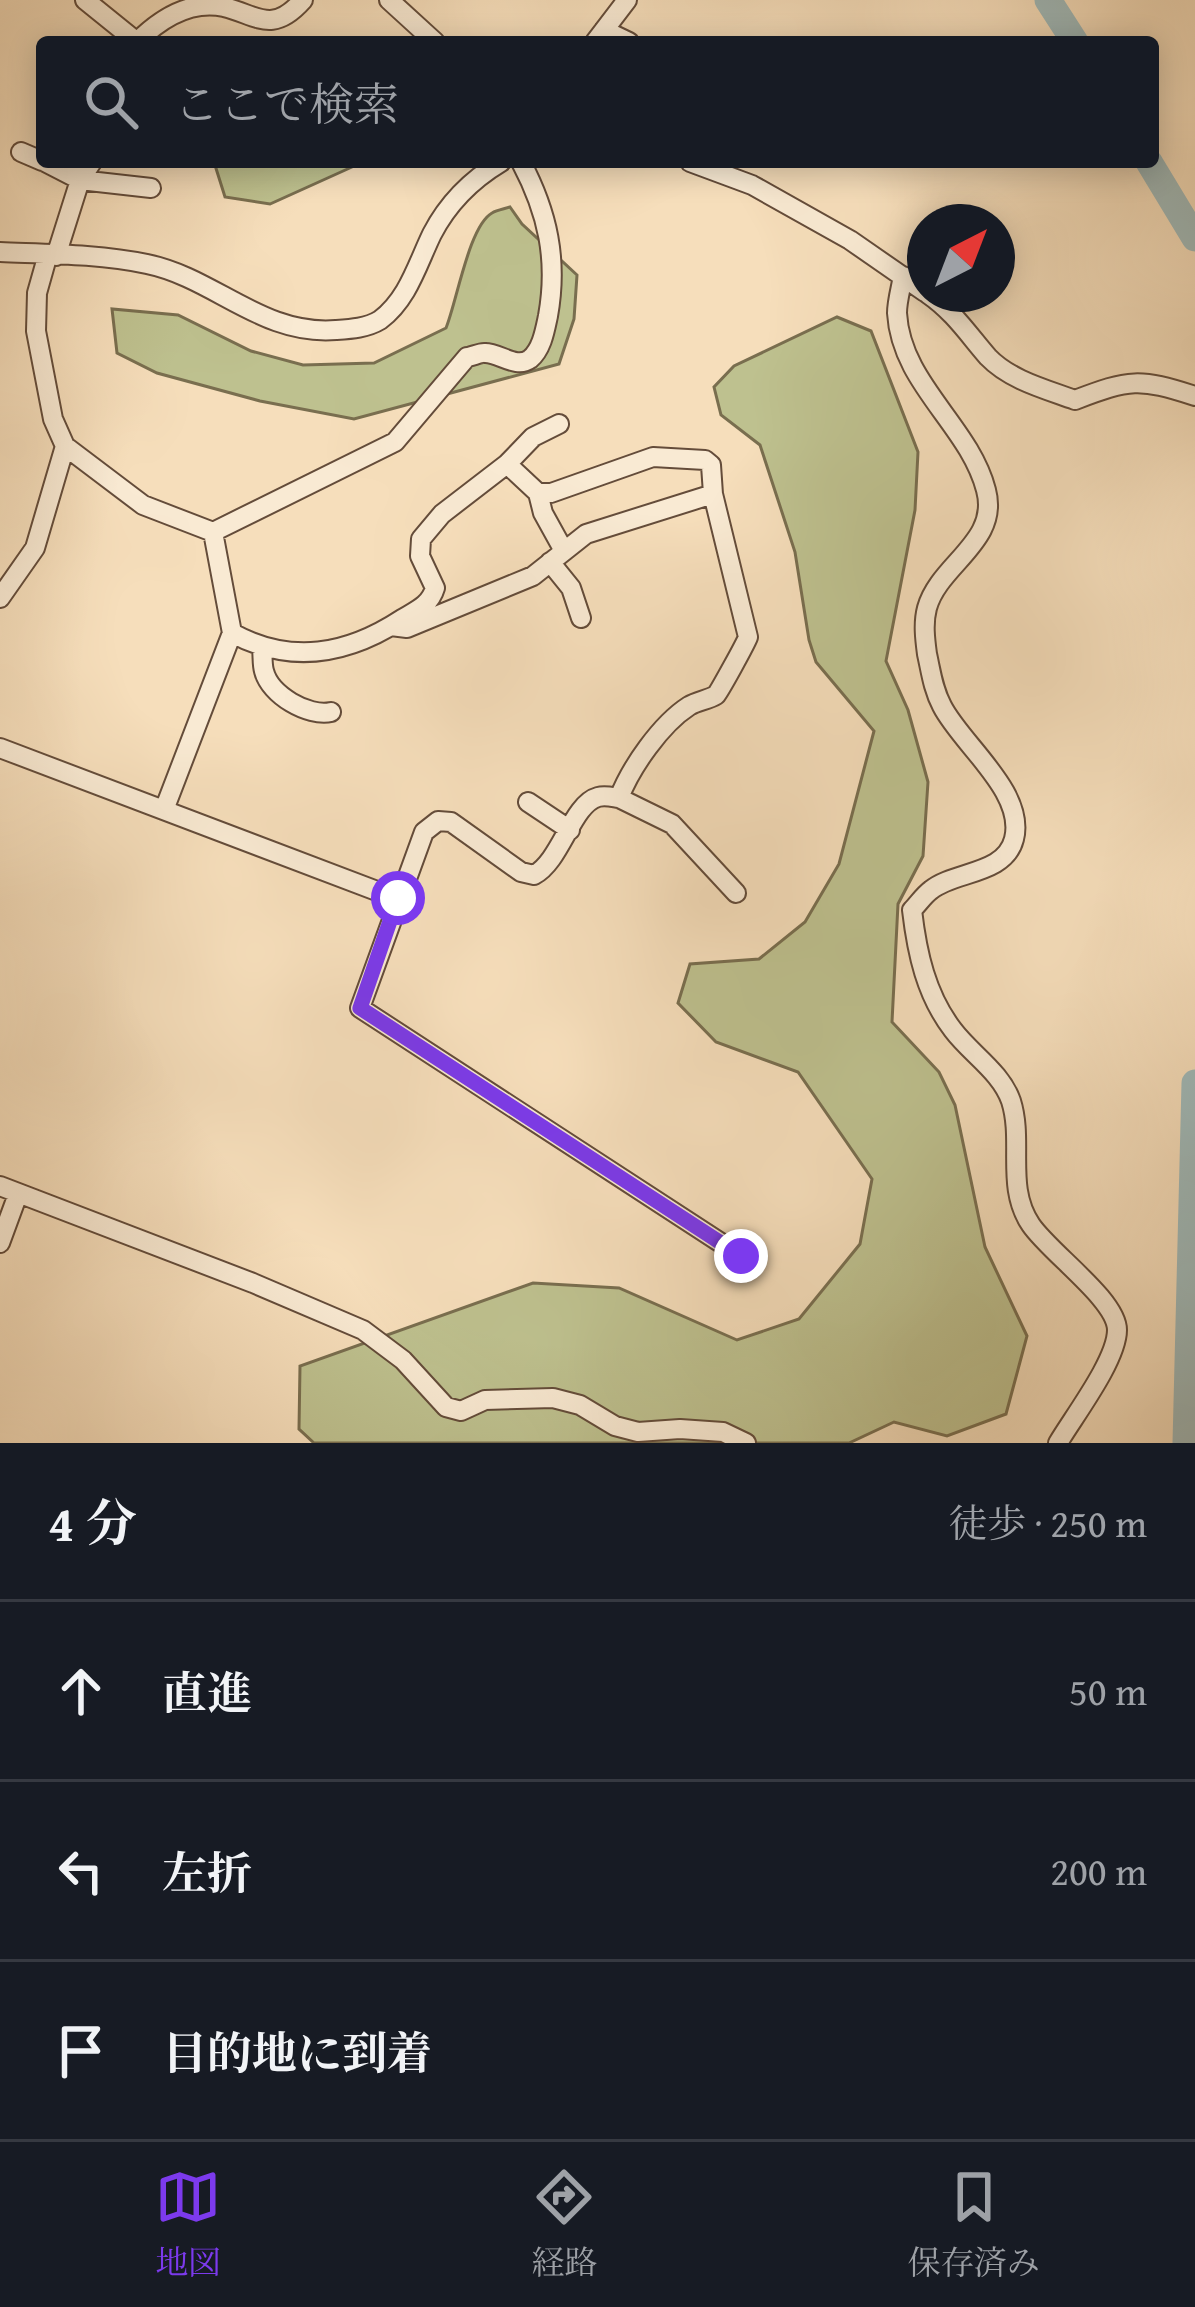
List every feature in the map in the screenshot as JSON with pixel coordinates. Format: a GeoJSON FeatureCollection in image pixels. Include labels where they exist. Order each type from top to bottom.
{"type":"FeatureCollection","features":[{"type":"Feature","properties":{"kind":"street"},"geometry":{"type":"LineString","coordinates":[[85,0],[130,36]]}},
{"type":"Feature","properties":{"kind":"street"},"geometry":{"type":"LineString","coordinates":[[145,36],[175,12],[225,8],[265,20],[280,17],[304,0]]}},
{"type":"Feature","properties":{"kind":"street"},"geometry":{"type":"LineString","coordinates":[[389,0],[428,36]]}},
{"type":"Feature","properties":{"kind":"street"},"geometry":{"type":"LineString","coordinates":[[600,36],[621,2]]}},
{"type":"Feature","properties":{"kind":"street"},"geometry":{"type":"LineString","coordinates":[[21,152],[36,158]]}},
{"type":"Feature","properties":{"kind":"street"},"geometry":{"type":"LineString","coordinates":[[57,168],[80,180],[151,188]]}},
{"type":"Feature","properties":{"kind":"street"},"geometry":{"type":"LineString","coordinates":[[88,168],[37,293],[36,331],[53,419],[65,446],[143,505],[213,532],[394,442],[467,357],[484,352],[519,363],[529,360],[545,334],[556,276],[550,241],[523,168]]}},
{"type":"Feature","properties":{"kind":"street"},"geometry":{"type":"LineString","coordinates":[[0,252],[145,263],[181,273],[248,312],[284,326],[321,332],[352,329],[374,324],[390,311],[404,294],[452,203],[471,181],[492,168]]}},
{"type":"Feature","properties":{"kind":"street"},"geometry":{"type":"LineString","coordinates":[[706,168],[752,185],[850,240],[907,280]]}},
{"type":"Feature","properties":{"kind":"street"},"geometry":{"type":"LineString","coordinates":[[903,277],[897,311],[904,344],[921,387],[972,455],[989,507],[981,534],[939,583],[927,607],[925,637],[933,688],[952,722],[993,773],[1014,818],[1014,839],[1006,854],[994,864],[933,888],[912,910],[916,948],[933,998],[954,1032],[1010,1097],[1018,1138],[1019,1203],[1029,1223],[1112,1310],[1117,1329],[1106,1362],[1058,1443]]}},
{"type":"Feature","properties":{"kind":"street"},"geometry":{"type":"LineString","coordinates":[[950,312],[989,358],[1010,374],[1075,400],[1117,384],[1146,381],[1195,396]]}},
{"type":"Feature","properties":{"kind":"street"},"geometry":{"type":"LineString","coordinates":[[232,632],[262,650],[343,650],[431,601],[435,588],[420,556],[422,538],[442,514],[507,464],[533,437],[559,424]]}},
{"type":"Feature","properties":{"kind":"street"},"geometry":{"type":"LineString","coordinates":[[0,598],[34,548],[65,446]]}},
{"type":"Feature","properties":{"kind":"street"},"geometry":{"type":"LineString","coordinates":[[538,493],[551,493],[653,457],[705,460],[711,465],[713,494],[748,637],[745,648],[730,664],[724,687],[688,706],[632,767],[619,798]]}},
{"type":"Feature","properties":{"kind":"street"},"geometry":{"type":"LineString","coordinates":[[507,464],[538,493],[581,617]]}},
{"type":"Feature","properties":{"kind":"street"},"geometry":{"type":"LineString","coordinates":[[391,626],[406,628],[533,576],[586,534],[713,494]]}},
{"type":"Feature","properties":{"kind":"street"},"geometry":{"type":"LineString","coordinates":[[164,811],[232,632],[213,532]]}},
{"type":"Feature","properties":{"kind":"street"},"geometry":{"type":"LineString","coordinates":[[262,650],[264,676],[280,695],[313,713],[331,712]]}},
{"type":"Feature","properties":{"kind":"street"},"geometry":{"type":"LineString","coordinates":[[0,748],[398,898]]}},
{"type":"Feature","properties":{"kind":"street"},"geometry":{"type":"LineString","coordinates":[[736,893],[672,824],[619,798],[598,797],[586,804],[546,869],[534,875],[521,872],[451,822],[438,821],[424,832],[360,1008],[741,1256]]}},
{"type":"Feature","properties":{"kind":"street"},"geometry":{"type":"LineString","coordinates":[[528,802],[570,830]]}},
{"type":"Feature","properties":{"kind":"street"},"geometry":{"type":"LineString","coordinates":[[0,1243],[9,1190],[363,1330],[403,1360],[446,1407],[461,1411],[484,1400],[553,1399],[580,1405],[615,1426],[638,1432],[723,1432],[746,1443]]}},
{"type":"Feature","properties":{"kind":"green space"},"geometry":{"type":"Polygon","coordinates":[[[216,168],[350,168],[270,204],[225,197],[216,168]]]}},
{"type":"Feature","properties":{"kind":"green space"},"geometry":{"type":"Polygon","coordinates":[[[510,207],[577,275],[574,319],[559,364],[354,419],[260,401],[157,373],[117,353],[112,309],[178,315],[251,351],[303,365],[374,363],[446,328],[477,233],[492,213],[510,207]]]}},
{"type":"Feature","properties":{"kind":"green space"},"geometry":{"type":"Polygon","coordinates":[[[837,317],[871,331],[918,452],[915,510],[886,661],[908,710],[928,782],[923,856],[898,904],[892,1022],[939,1072],[955,1105],[985,1247],[1027,1336],[1006,1414],[947,1436],[894,1422],[849,1443],[314,1443],[299,1429],[300,1366],[533,1283],[619,1288],[737,1340],[799,1319],[860,1244],[872,1179],[798,1072],[716,1042],[678,1003],[690,964],[759,959],[805,922],[839,864],[874,731],[816,662],[795,552],[760,445],[721,415],[714,387],[734,366],[837,317]]]}},
{"type":"Feature","properties":{"kind":"waterway"},"geometry":{"type":"LineString","coordinates":[[1048,0],[1071,36]]}},
{"type":"Feature","properties":{"kind":"waterway"},"geometry":{"type":"LineString","coordinates":[[1153,168],[1195,238]]}},
{"type":"Feature","properties":{"kind":"waterway"},"geometry":{"type":"LineString","coordinates":[[1186,1443],[1195,1083]]}},
{"type":"Feature","properties":{"kind":"route"},"geometry":{"type":"LineString","coordinates":[[398,898],[360,1008],[741,1256]]}}]}
